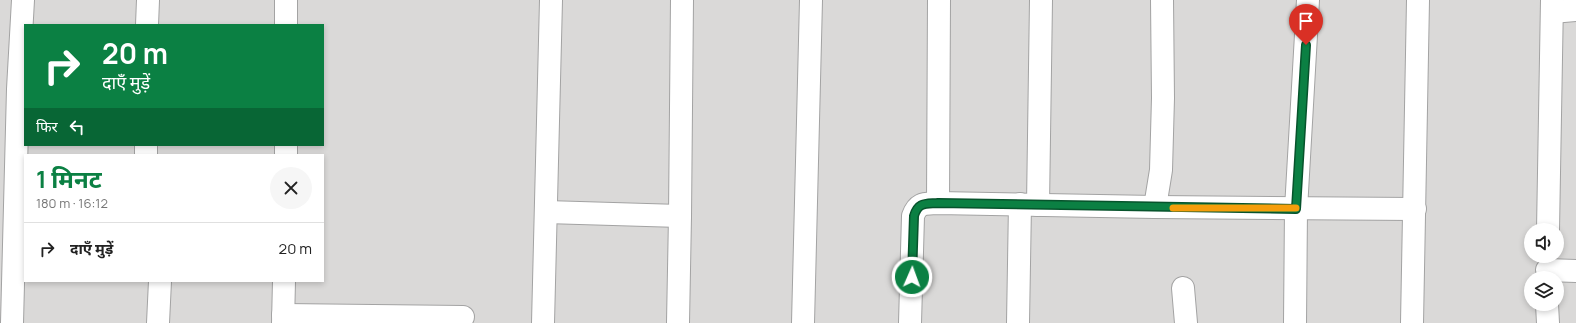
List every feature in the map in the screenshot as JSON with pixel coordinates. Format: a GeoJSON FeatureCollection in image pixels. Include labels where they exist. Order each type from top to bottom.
{"type":"FeatureCollection","features":[{"type":"Feature","properties":{"kind":"street"},"geometry":{"type":"LineString","coordinates":[[8,318],[23,0]]}},
{"type":"Feature","properties":{"kind":"street"},"geometry":{"type":"LineString","coordinates":[[147,24],[148,0]]}},
{"type":"Feature","properties":{"kind":"street"},"geometry":{"type":"LineString","coordinates":[[286,0],[286,24]]}},
{"type":"Feature","properties":{"kind":"street"},"geometry":{"type":"LineString","coordinates":[[543,323],[551,0]]}},
{"type":"Feature","properties":{"kind":"street"},"geometry":{"type":"LineString","coordinates":[[678,323],[682,0]]}},
{"type":"Feature","properties":{"kind":"street"},"geometry":{"type":"LineString","coordinates":[[803,323],[811,0]]}},
{"type":"Feature","properties":{"kind":"street"},"geometry":{"type":"LineString","coordinates":[[938,203],[939,0]]}},
{"type":"Feature","properties":{"kind":"street"},"geometry":{"type":"LineString","coordinates":[[1018,323],[1029,204],[1041,0]]}},
{"type":"Feature","properties":{"kind":"street"},"geometry":{"type":"LineString","coordinates":[[1155,207],[1162,170],[1162,0]]}},
{"type":"Feature","properties":{"kind":"street"},"geometry":{"type":"LineString","coordinates":[[1295,323],[1296,209],[1308,0]]}},
{"type":"Feature","properties":{"kind":"street"},"geometry":{"type":"LineString","coordinates":[[1412,323],[1418,0]]}},
{"type":"Feature","properties":{"kind":"street"},"geometry":{"type":"LineString","coordinates":[[1548,223],[1552,6],[1576,10]]}},
{"type":"Feature","properties":{"kind":"street"},"geometry":{"type":"LineString","coordinates":[[910,323],[914,216],[916,209],[922,204],[1029,204],[1415,210]]}},
{"type":"Feature","properties":{"kind":"street"},"geometry":{"type":"LineString","coordinates":[[546,212],[680,216]]}},
{"type":"Feature","properties":{"kind":"street"},"geometry":{"type":"LineString","coordinates":[[1547,268],[1576,271]]}},
{"type":"Feature","properties":{"kind":"street"},"geometry":{"type":"LineString","coordinates":[[158,323],[160,282]]}},
{"type":"Feature","properties":{"kind":"street"},"geometry":{"type":"LineString","coordinates":[[284,282],[283,319],[463,316]]}},
{"type":"Feature","properties":{"kind":"street"},"geometry":{"type":"LineString","coordinates":[[1184,288],[1186,323]]}},
{"type":"Feature","properties":{"kind":"street"},"geometry":{"type":"LineString","coordinates":[[1547,311],[1548,323]]}},
{"type":"Feature","properties":{"kind":"shaded area"},"geometry":{"type":"Polygon","coordinates":[[[0,0],[1576,0],[1576,323],[0,323],[0,0]]]}},
{"type":"Feature","properties":{"kind":"slow traffic"},"geometry":{"type":"LineString","coordinates":[[1173,208],[1296,208]]}},
{"type":"Feature","properties":{"kind":"route"},"geometry":{"type":"LineString","coordinates":[[912,277],[914,216],[916,209],[922,204],[1020,204],[1296,209],[1306,45]]}}]}
